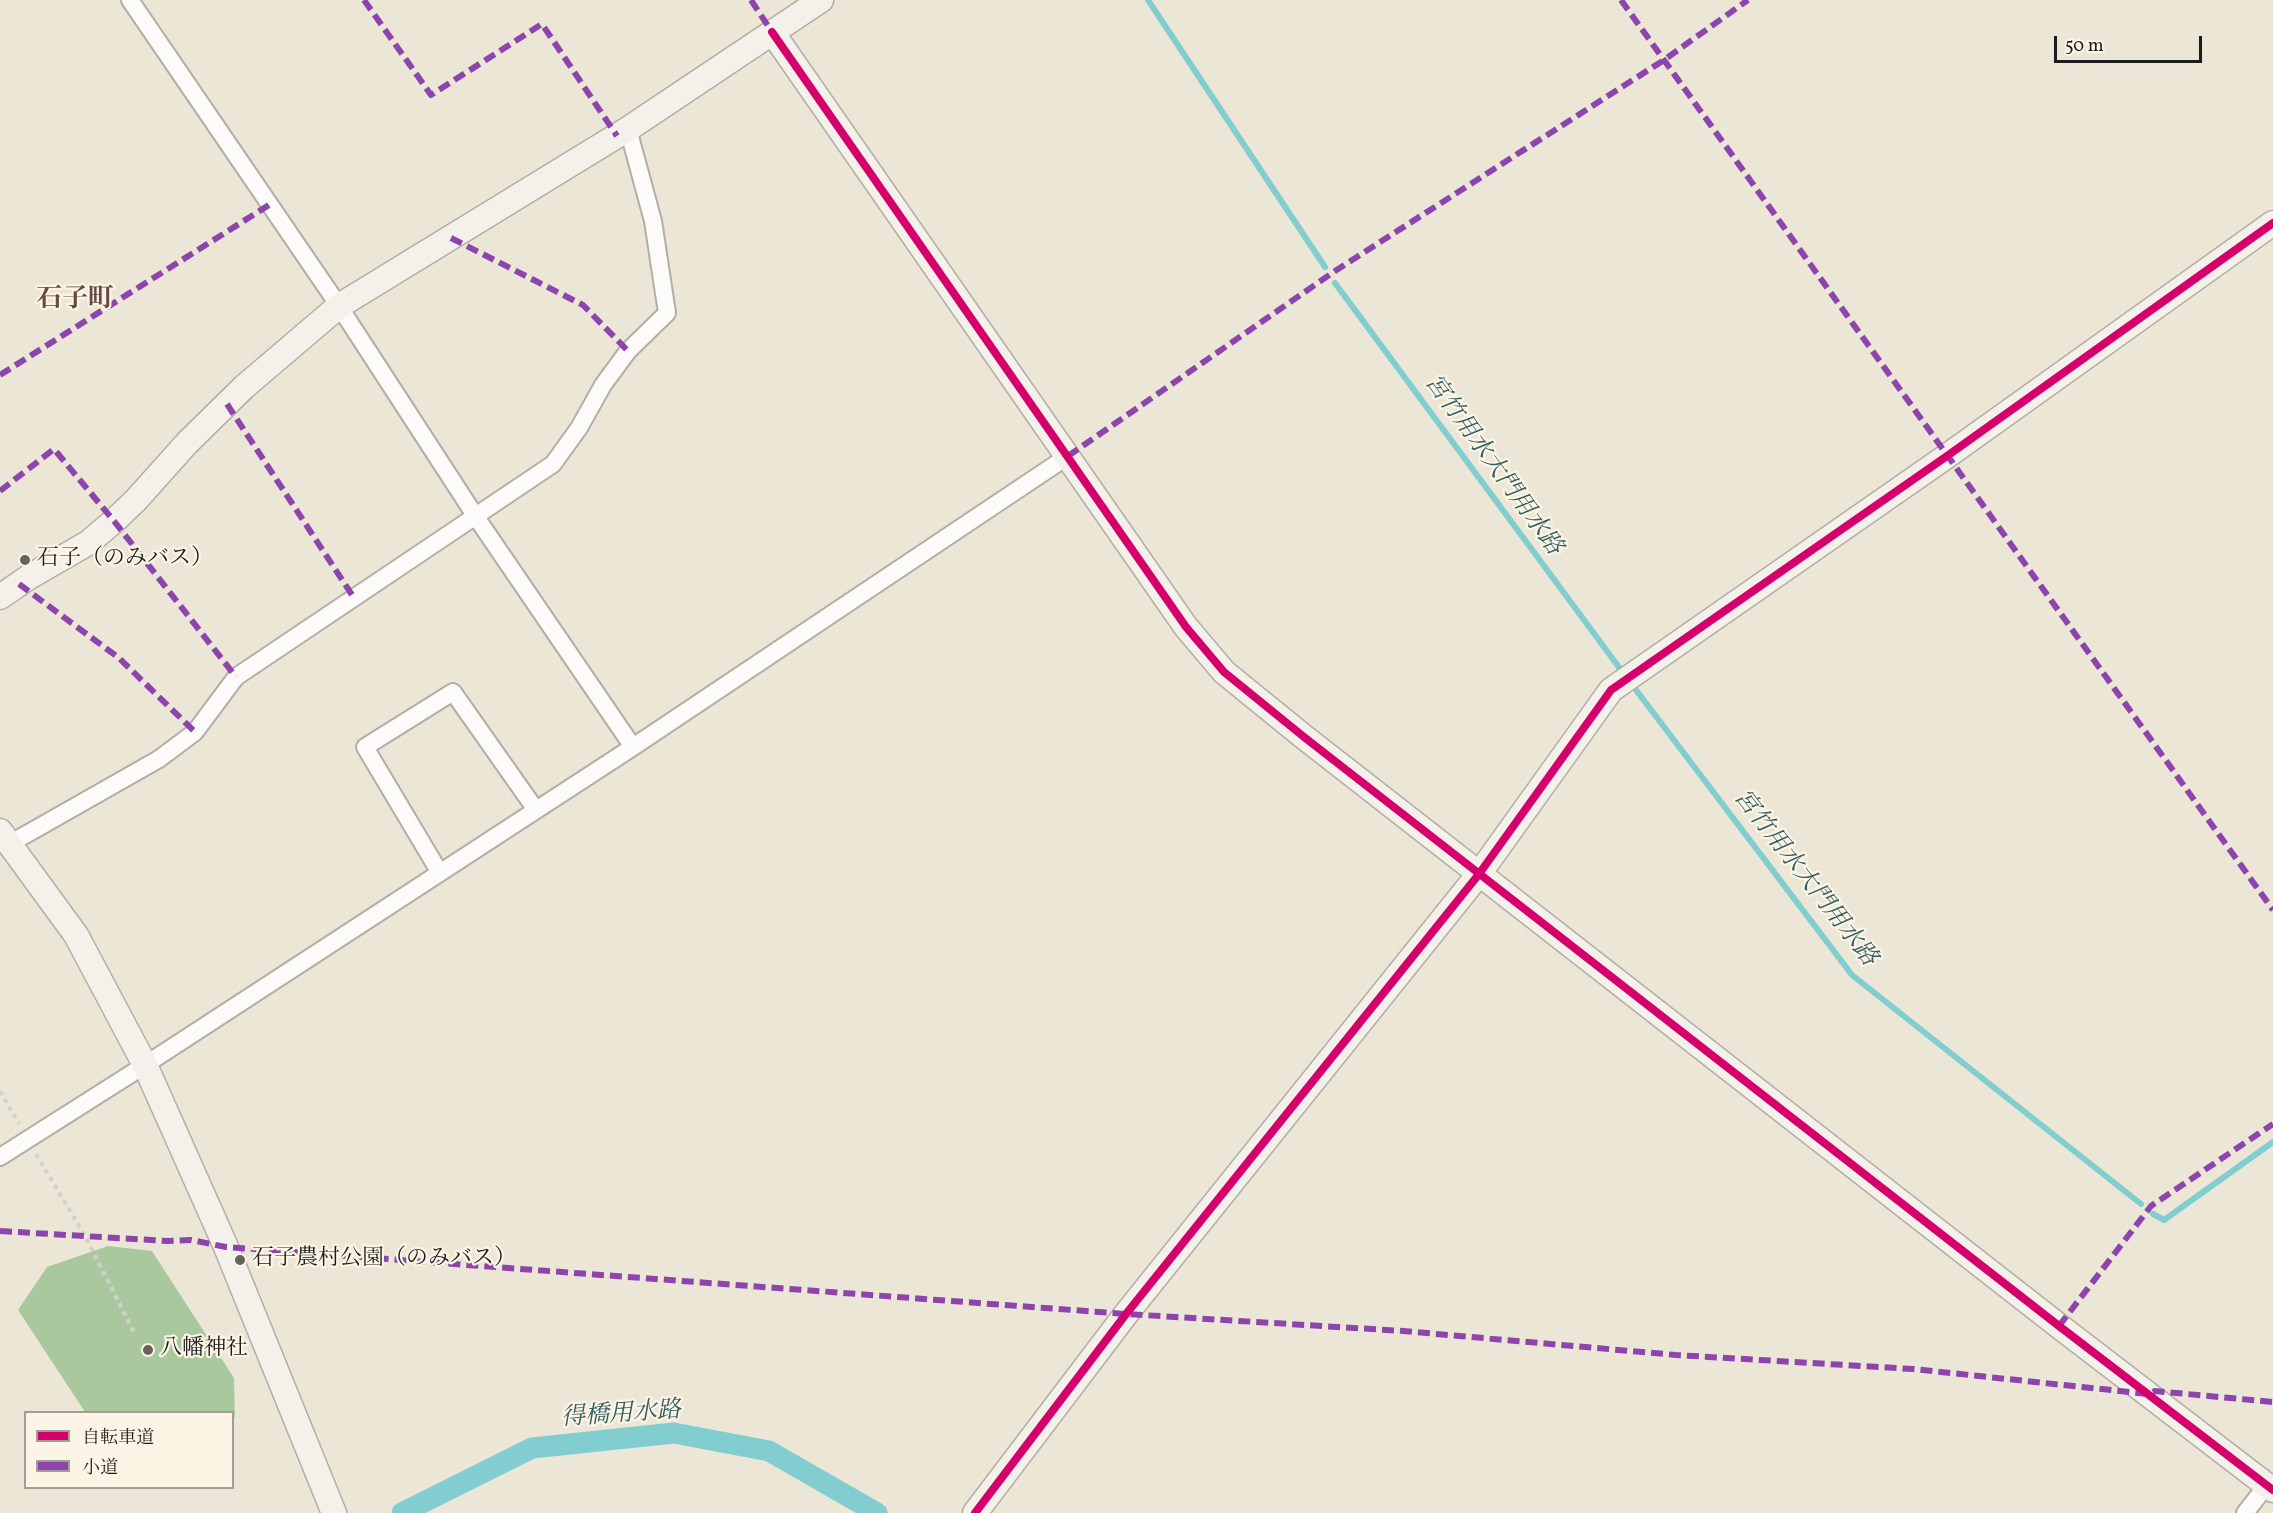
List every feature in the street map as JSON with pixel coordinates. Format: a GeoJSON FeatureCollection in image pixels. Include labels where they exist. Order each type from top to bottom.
{"type":"FeatureCollection","features":[{"type":"Feature","properties":{"kind":"street"},"geometry":{"type":"LineString","coordinates":[[130,0],[339,306],[476,516],[633,747]]}},
{"type":"Feature","properties":{"kind":"street"},"geometry":{"type":"LineString","coordinates":[[0,597],[29,577],[88,543],[114,521],[187,443],[244,387],[339,306],[628,129],[821,0]]}},
{"type":"Feature","properties":{"kind":"street"},"geometry":{"type":"LineString","coordinates":[[772,32],[1186,627],[1224,672],[2059,1326],[2270,1487],[2245,1513]]}},
{"type":"Feature","properties":{"kind":"street"},"geometry":{"type":"LineString","coordinates":[[334,1513],[226,1247],[145,1065],[76,935],[3,837],[159,759],[195,732],[236,677],[553,464],[579,429],[603,385],[628,351],[667,313],[653,221],[628,129]]}},
{"type":"Feature","properties":{"kind":"street"},"geometry":{"type":"LineString","coordinates":[[975,1513],[1126,1314],[1479,874],[1611,690],[1947,456],[2273,223]]}},
{"type":"Feature","properties":{"kind":"street"},"geometry":{"type":"LineString","coordinates":[[0,1157],[633,747],[1068,456]]}},
{"type":"Feature","properties":{"kind":"street"},"geometry":{"type":"LineString","coordinates":[[440,873],[365,747],[453,692],[536,810]]}},
{"type":"Feature","properties":{"kind":"path"},"geometry":{"type":"LineString","coordinates":[[0,1091],[85,1236],[134,1332]]}},
{"type":"Feature","properties":{"kind":"green space"},"geometry":{"type":"Polygon","coordinates":[[[108,1246],[152,1251],[234,1378],[235,1417],[234,1411],[84,1411],[18,1310],[47,1267],[108,1246]]]}},
{"type":"Feature","properties":{"kind":"waterway","name":"宮竹用水大門用水路"},"geometry":{"type":"LineString","coordinates":[[1148,0],[1325,267]]}},
{"type":"Feature","properties":{"kind":"waterway","name":"宮竹用水大門用水路"},"geometry":{"type":"LineString","coordinates":[[1335,283],[1621,670]]}},
{"type":"Feature","properties":{"kind":"waterway","name":"宮竹用水大門用水路"},"geometry":{"type":"LineString","coordinates":[[1633,686],[1852,975],[2141,1204]]}},
{"type":"Feature","properties":{"kind":"waterway","name":"宮竹用水大門用水路"},"geometry":{"type":"LineString","coordinates":[[2153,1214],[2164,1220],[2273,1142]]}},
{"type":"Feature","properties":{"kind":"waterway","name":"得橋用水路"},"geometry":{"type":"LineString","coordinates":[[402,1513],[532,1448],[674,1433],[769,1451],[877,1513]]}},
{"type":"Feature","properties":{"kind":"marked path"},"geometry":{"type":"LineString","coordinates":[[364,0],[431,95],[542,24],[617,136]]}},
{"type":"Feature","properties":{"kind":"marked path"},"geometry":{"type":"LineString","coordinates":[[751,0],[772,32]]}},
{"type":"Feature","properties":{"kind":"marked path"},"geometry":{"type":"LineString","coordinates":[[1621,0],[2273,910]]}},
{"type":"Feature","properties":{"kind":"marked path"},"geometry":{"type":"LineString","coordinates":[[1068,456],[1335,271],[1664,60],[1748,0]]}},
{"type":"Feature","properties":{"kind":"marked path"},"geometry":{"type":"LineString","coordinates":[[0,375],[269,205]]}},
{"type":"Feature","properties":{"kind":"marked path"},"geometry":{"type":"LineString","coordinates":[[451,238],[583,305],[628,351]]}},
{"type":"Feature","properties":{"kind":"marked path"},"geometry":{"type":"LineString","coordinates":[[227,404],[354,598]]}},
{"type":"Feature","properties":{"kind":"marked path"},"geometry":{"type":"LineString","coordinates":[[0,491],[54,449],[114,521],[236,677]]}},
{"type":"Feature","properties":{"kind":"marked path"},"geometry":{"type":"LineString","coordinates":[[19,584],[119,658],[195,732]]}},
{"type":"Feature","properties":{"kind":"marked path"},"geometry":{"type":"LineString","coordinates":[[2059,1326],[2151,1206],[2273,1124]]}},
{"type":"Feature","properties":{"kind":"marked path"},"geometry":{"type":"LineString","coordinates":[[0,1231],[167,1241],[191,1240],[226,1247],[1126,1314],[1403,1331],[1676,1355],[1913,1369],[2148,1394],[2155,1391],[2273,1402]]}},
{"type":"Feature","properties":{"kind":"cycle path"},"geometry":{"type":"LineString","coordinates":[[772,32],[1186,627],[1224,672],[1304,737],[2059,1326],[2273,1490]]}},
{"type":"Feature","properties":{"kind":"cycle path"},"geometry":{"type":"LineString","coordinates":[[975,1513],[1126,1314],[1479,874],[1611,690],[1947,456],[2273,223]]}},
{"type":"Feature","properties":{"kind":"place","name":"石子（のみバス）"},"geometry":{"type":"Point","coordinates":[25,560]}},
{"type":"Feature","properties":{"kind":"place","name":"石子農村公園（のみバス）"},"geometry":{"type":"Point","coordinates":[240,1260]}},
{"type":"Feature","properties":{"kind":"place","name":"八幡神社"},"geometry":{"type":"Point","coordinates":[148,1350]}},
{"type":"Feature","properties":{"kind":"district","name":"石子町"},"geometry":{"type":"Point","coordinates":[75,301]}}]}
